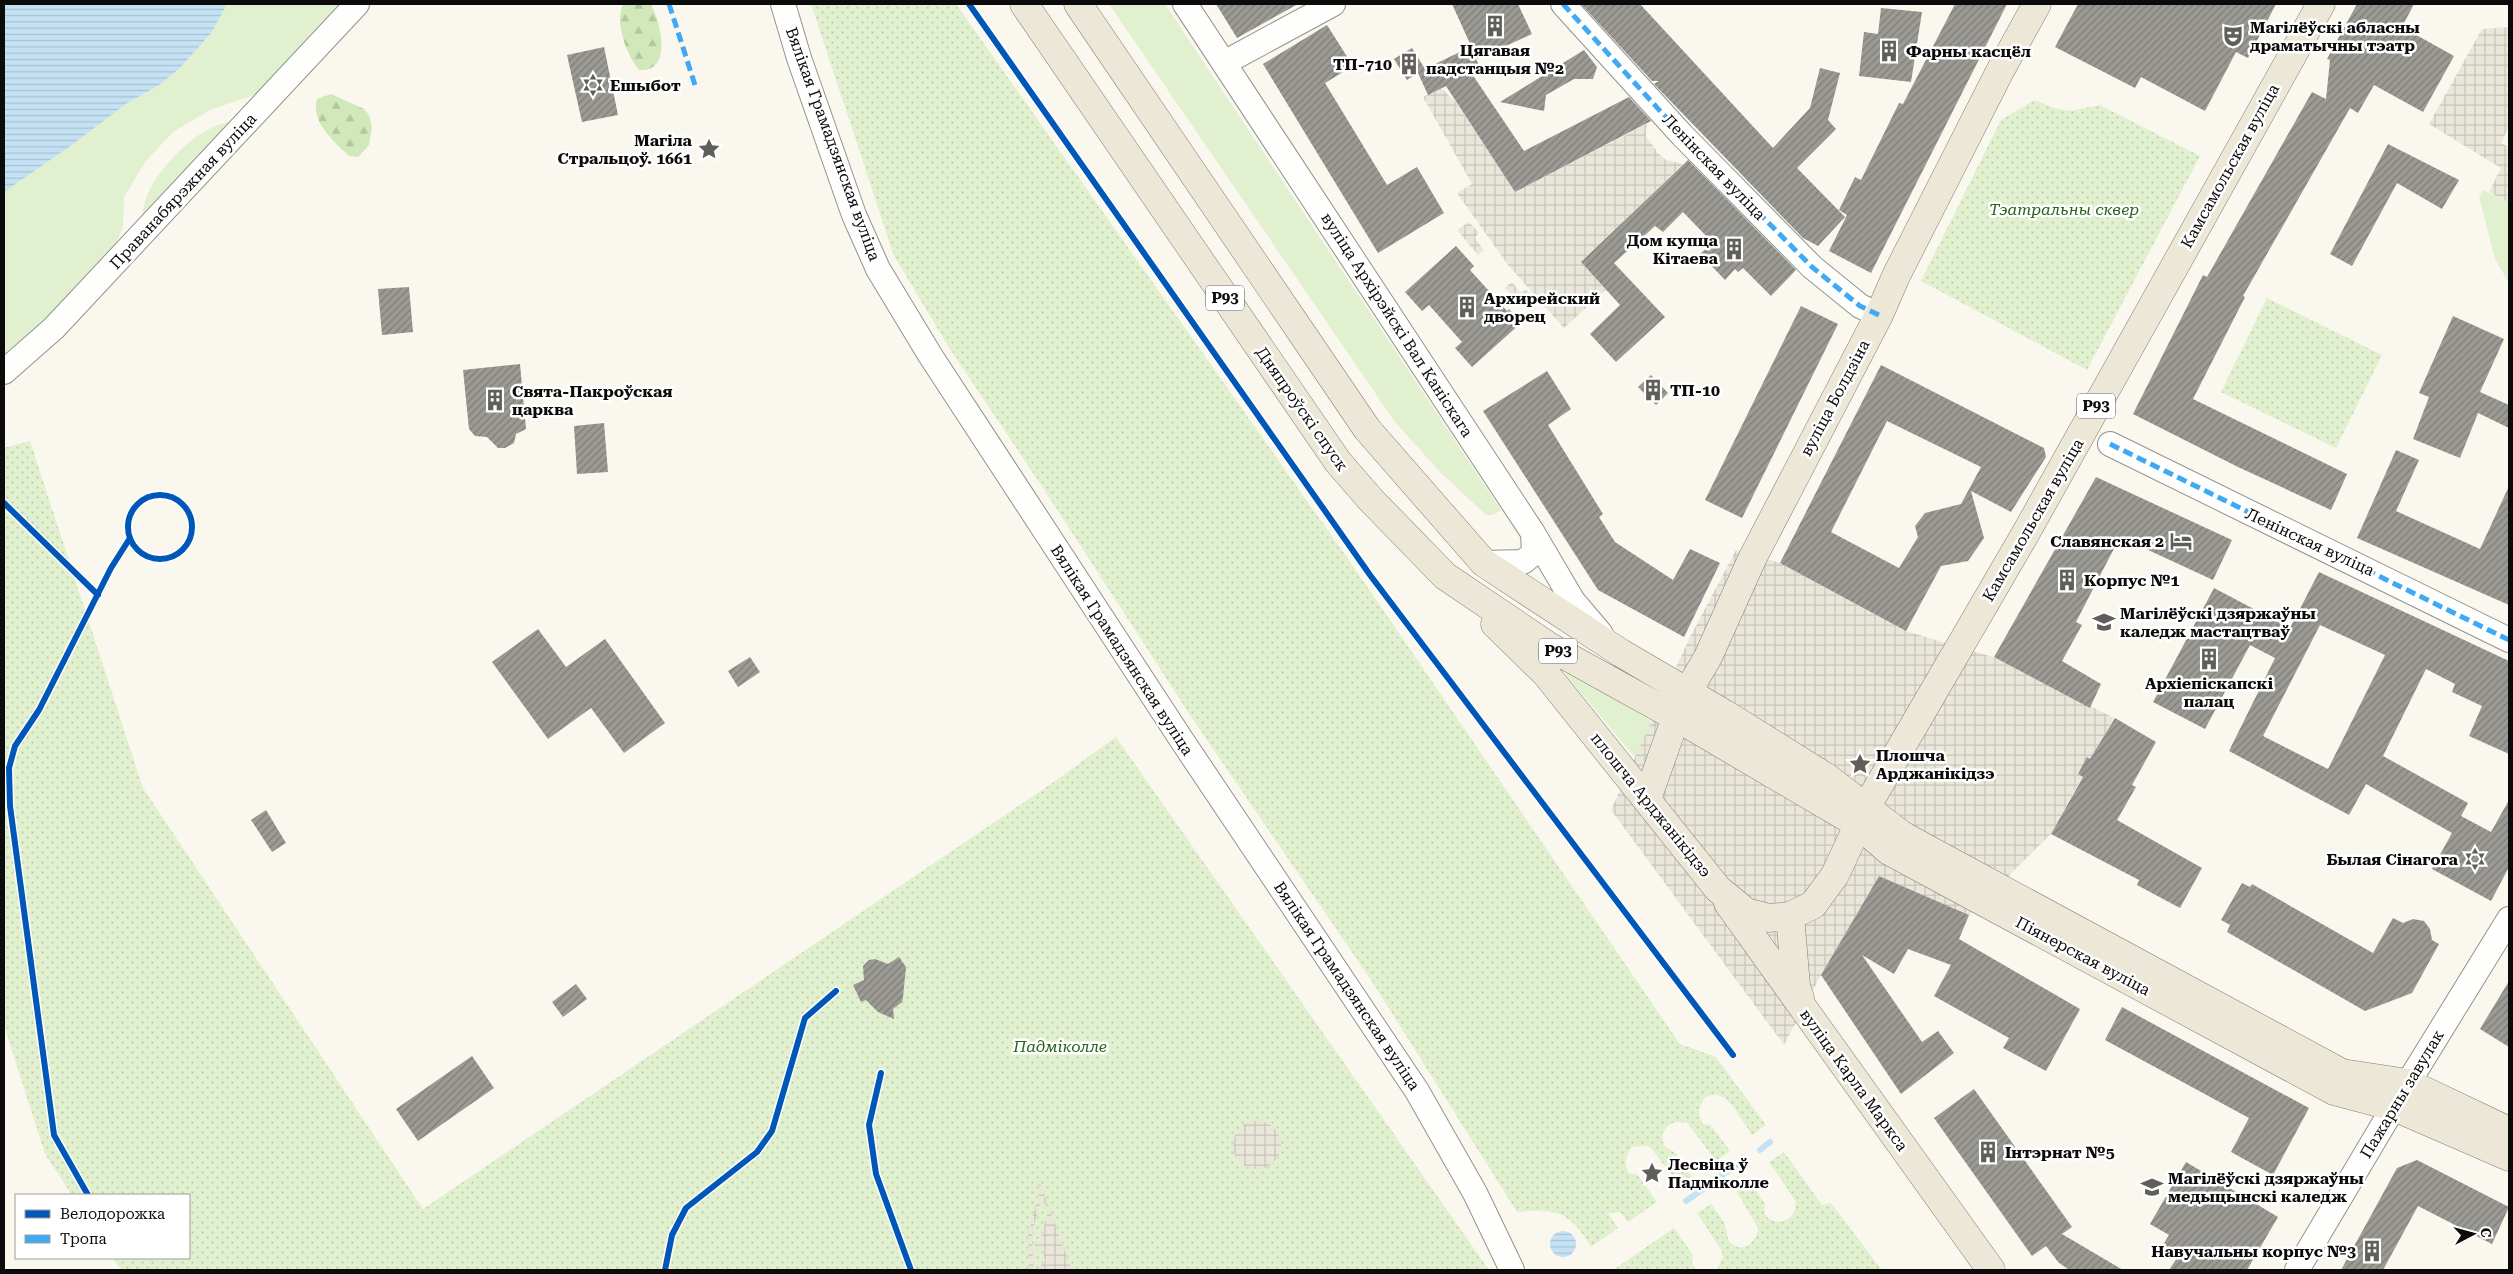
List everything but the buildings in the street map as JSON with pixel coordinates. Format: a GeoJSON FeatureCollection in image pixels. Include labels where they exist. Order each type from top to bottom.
{"type":"FeatureCollection","features":[{"type":"Feature","properties":{"kind":"main road","name":"Дняпроўскі спуск"},"geometry":{"type":"LineString","coordinates":[[1024,4],[1338,462],[1371,500],[1445,576],[1550,647],[1681,705]]}},
{"type":"Feature","properties":{"kind":"main road","name":"Р93"},"geometry":{"type":"LineString","coordinates":[[1078,4],[1367,430],[1484,563],[1610,645],[1681,705]]}},
{"type":"Feature","properties":{"kind":"main road","name":"вуліца Болдзіна"},"geometry":{"type":"LineString","coordinates":[[1647,799],[1681,705],[1708,658],[1752,559],[1879,315],[1896,276],[1963,142],[2037,4]]}},
{"type":"Feature","properties":{"kind":"main road","name":"Камсамольская вуліца"},"geometry":{"type":"LineString","coordinates":[[1862,815],[2027,531],[2132,338],[2321,4]]}},
{"type":"Feature","properties":{"kind":"main road","name":"плошча Арджанікідзэ"},"geometry":{"type":"LineString","coordinates":[[1445,576],[1546,674],[1718,889],[1746,912],[1769,918],[1790,916],[1813,905],[1835,875],[1862,815]]}},
{"type":"Feature","properties":{"kind":"main road","name":"Піянерская вуліца"},"geometry":{"type":"LineString","coordinates":[[1681,705],[1862,815],[2342,1073],[2408,1082],[2509,1130]]}},
{"type":"Feature","properties":{"kind":"main road","name":"Піянерская вуліца"},"geometry":{"type":"LineString","coordinates":[[1862,815],[1890,851],[2334,1091],[2394,1107],[2509,1157]]}},
{"type":"Feature","properties":{"kind":"main road","name":"вуліца Карла Маркса"},"geometry":{"type":"LineString","coordinates":[[1718,889],[1992,1270]]}},
{"type":"Feature","properties":{"kind":"main road"},"geometry":{"type":"LineString","coordinates":[[1790,916],[1796,986],[1805,1012]]}},
{"type":"Feature","properties":{"kind":"street","name":"Праванабярэжная вуліца"},"geometry":{"type":"LineString","coordinates":[[4,372],[54,328],[357,4]]}},
{"type":"Feature","properties":{"kind":"street","name":"Вялікая Грамадзянская вуліца"},"geometry":{"type":"LineString","coordinates":[[783,4],[799,58],[851,206],[878,269],[930,356],[1180,740],[1417,1091],[1476,1193],[1512,1270]]}},
{"type":"Feature","properties":{"kind":"street","name":"вуліца Архірэйскі Вал Каніскага"},"geometry":{"type":"LineString","coordinates":[[1185,4],[1533,532],[1573,602],[1610,645]]}},
{"type":"Feature","properties":{"kind":"street"},"geometry":{"type":"LineString","coordinates":[[1224,63],[1334,4]]}},
{"type":"Feature","properties":{"kind":"street","name":"Ленінская вуліца"},"geometry":{"type":"LineString","coordinates":[[1563,4],[1682,135],[1812,267],[1860,306],[1879,315]]}},
{"type":"Feature","properties":{"kind":"street","name":"Ленінская вуліца"},"geometry":{"type":"LineString","coordinates":[[2110,444],[2509,640]]}},
{"type":"Feature","properties":{"kind":"street"},"geometry":{"type":"LineString","coordinates":[[1484,563],[1523,562],[1534,553],[1533,532]]}},
{"type":"Feature","properties":{"kind":"street","name":"Пажарны завулак"},"geometry":{"type":"LineString","coordinates":[[2297,1270],[2408,1082],[2509,919]]}},
{"type":"Feature","properties":{"kind":"green space"},"geometry":{"type":"Polygon","coordinates":[[[227,4],[344,4],[268,88],[210,110],[173,132],[146,161],[124,197],[123,226],[114,250],[4,362],[4,192],[69,147],[126,104],[159,85],[180,68],[212,32],[227,4]]]}},
{"type":"Feature","properties":{"kind":"green space"},"geometry":{"type":"Polygon","coordinates":[[[623,4],[651,4],[655,12],[661,34],[661,45],[657,63],[650,69],[639,70],[626,48],[620,20],[623,4]]]}},
{"type":"Feature","properties":{"kind":"green space"},"geometry":{"type":"Polygon","coordinates":[[[811,4],[956,4],[1353,566],[1680,1044],[1716,1057],[1766,1125],[1752,1135],[1739,1114],[1727,1100],[1717,1095],[1706,1097],[1700,1106],[1700,1118],[1703,1124],[1711,1125],[1730,1151],[1716,1161],[1687,1123],[1675,1122],[1669,1125],[1662,1135],[1664,1146],[1677,1154],[1692,1176],[1679,1185],[1652,1149],[1647,1146],[1632,1147],[1626,1160],[1627,1170],[1629,1173],[1638,1175],[1657,1202],[1628,1222],[1620,1212],[1608,1213],[1618,1228],[1591,1247],[1576,1226],[1569,1219],[1561,1215],[1542,1211],[1517,1212],[1371,980],[1192,718],[1043,488],[948,346],[894,256],[811,4]]]}},
{"type":"Feature","properties":{"kind":"green space"},"geometry":{"type":"Polygon","coordinates":[[[1109,4],[1165,4],[1501,510],[1492,515],[1485,514],[1441,473],[1395,422],[1109,4]]]}},
{"type":"Feature","properties":{"kind":"green space"},"geometry":{"type":"Polygon","coordinates":[[[331,94],[364,109],[369,115],[372,127],[369,145],[358,157],[349,156],[330,138],[320,123],[316,107],[317,99],[331,94]]]}},
{"type":"Feature","properties":{"kind":"green space","name":"Тэатральны сквер"},"geometry":{"type":"Polygon","coordinates":[[[2035,100],[2054,108],[2070,111],[2100,105],[2200,156],[2087,370],[1921,281],[2001,120],[2035,100]]]}},
{"type":"Feature","properties":{"kind":"green space"},"geometry":{"type":"Polygon","coordinates":[[[231,121],[143,218],[144,205],[149,192],[166,165],[202,133],[231,121]]]}},
{"type":"Feature","properties":{"kind":"green space"},"geometry":{"type":"Polygon","coordinates":[[[2483,190],[2509,203],[2509,283],[2495,259],[2479,197],[2483,190]]]}},
{"type":"Feature","properties":{"kind":"green space"},"geometry":{"type":"Polygon","coordinates":[[[2267,298],[2382,355],[2336,448],[2221,392],[2267,298]]]}},
{"type":"Feature","properties":{"kind":"green space","name":"Падміколле"},"geometry":{"type":"Polygon","coordinates":[[[30,441],[143,788],[423,1209],[1048,786],[1116,737],[1489,1270],[121,1270],[114,1259],[190,1259],[190,1194],[71,1194],[45,1154],[4,1025],[4,448],[30,441]]]}},
{"type":"Feature","properties":{"kind":"green space"},"geometry":{"type":"Polygon","coordinates":[[[1568,671],[1651,721],[1658,729],[1638,761],[1566,675],[1568,671]]]}},
{"type":"Feature","properties":{"kind":"green space"},"geometry":{"type":"Polygon","coordinates":[[[1784,1152],[1822,1205],[1831,1203],[1882,1270],[1717,1270],[1723,1257],[1722,1251],[1697,1213],[1711,1204],[1724,1222],[1729,1241],[1736,1246],[1745,1247],[1755,1237],[1758,1228],[1734,1187],[1747,1177],[1765,1204],[1764,1212],[1767,1217],[1779,1222],[1786,1220],[1795,1209],[1795,1200],[1769,1162],[1784,1152]]]}},
{"type":"Feature","properties":{"kind":"green space"},"geometry":{"type":"Polygon","coordinates":[[[1674,1228],[1693,1255],[1692,1264],[1698,1270],[1613,1270],[1674,1228]]]}},
{"type":"Feature","properties":{"kind":"shaded area"},"geometry":{"type":"Polygon","coordinates":[[[2509,27],[2509,127],[2501,143],[2509,147],[2509,203],[2489,192],[2501,168],[2429,124],[2482,29],[2509,27]]]}},
{"type":"Feature","properties":{"kind":"shaded area"},"geometry":{"type":"Polygon","coordinates":[[[1441,88],[1455,101],[1515,192],[1647,124],[1646,136],[1658,153],[1666,160],[1683,164],[1581,262],[1606,290],[1564,328],[1508,265],[1457,193],[1472,184],[1423,97],[1441,88]]]}},
{"type":"Feature","properties":{"kind":"shaded area"},"geometry":{"type":"Polygon","coordinates":[[[1469,222],[1479,233],[1475,238],[1484,250],[1478,255],[1457,230],[1469,222]]]}},
{"type":"Feature","properties":{"kind":"shaded area"},"geometry":{"type":"Polygon","coordinates":[[[1512,282],[1520,292],[1527,290],[1531,294],[1519,305],[1505,288],[1512,282]]]}},
{"type":"Feature","properties":{"kind":"shaded area","name":"Плошча Арджанікідзэ"},"geometry":{"type":"Polygon","coordinates":[[[1736,550],[1780,563],[1906,631],[1996,658],[2114,718],[2051,834],[1969,915],[1879,876],[1821,975],[1784,1045],[1611,810],[1689,639],[1736,550]]]}},
{"type":"Feature","properties":{"kind":"shaded area"},"geometry":{"type":"Polygon","coordinates":[[[1252,1121],[1262,1121],[1271,1125],[1277,1131],[1281,1145],[1277,1159],[1271,1165],[1262,1169],[1252,1169],[1243,1165],[1237,1159],[1233,1150],[1233,1140],[1237,1131],[1243,1125],[1252,1121]]]}},
{"type":"Feature","properties":{"kind":"shaded area"},"geometry":{"type":"Polygon","coordinates":[[[1038,1178],[1072,1270],[1041,1269],[1041,1264],[1045,1261],[1043,1251],[1035,1246],[1036,1242],[1041,1239],[1048,1211],[1045,1203],[1040,1204],[1033,1229],[1034,1270],[1029,1270],[1028,1233],[1039,1194],[1038,1178]]]}},
{"type":"Feature","properties":{"kind":"water"},"geometry":{"type":"Polygon","coordinates":[[[4,4],[227,4],[212,32],[180,68],[159,85],[126,104],[69,147],[4,192],[4,4]]]}},
{"type":"Feature","properties":{"kind":"water"},"geometry":{"type":"Polygon","coordinates":[[[1563,1231],[1572,1235],[1576,1244],[1572,1253],[1563,1257],[1554,1253],[1550,1244],[1554,1235],[1563,1231]]]}},
{"type":"Feature","properties":{"kind":"waterway"},"geometry":{"type":"LineString","coordinates":[[1760,1150],[1770,1142]]}},
{"type":"Feature","properties":{"kind":"waterway"},"geometry":{"type":"LineString","coordinates":[[1722,1175],[1739,1164]]}},
{"type":"Feature","properties":{"kind":"waterway"},"geometry":{"type":"LineString","coordinates":[[1686,1201],[1703,1189]]}},
{"type":"Feature","properties":{"kind":"marked path"},"geometry":{"type":"LineString","coordinates":[[669,4],[695,85]]}},
{"type":"Feature","properties":{"kind":"marked path"},"geometry":{"type":"LineString","coordinates":[[1563,4],[1682,135],[1812,267],[1860,306],[1879,315]]}},
{"type":"Feature","properties":{"kind":"marked path"},"geometry":{"type":"LineString","coordinates":[[2110,444],[2509,640]]}},
{"type":"Feature","properties":{"kind":"cycle path"},"geometry":{"type":"LineString","coordinates":[[969,4],[1370,575],[1733,1055]]}},
{"type":"Feature","properties":{"kind":"cycle path"},"geometry":{"type":"LineString","coordinates":[[160,495],[178,501],[186,509],[192,527],[186,545],[178,553],[160,559],[142,553],[134,545],[128,527],[134,509],[142,501],[160,495]]}},
{"type":"Feature","properties":{"kind":"cycle path"},"geometry":{"type":"LineString","coordinates":[[4,503],[98,595]]}},
{"type":"Feature","properties":{"kind":"cycle path"},"geometry":{"type":"LineString","coordinates":[[87,1194],[54,1135],[10,806],[9,768],[15,746],[39,710],[111,568],[130,538]]}},
{"type":"Feature","properties":{"kind":"cycle path"},"geometry":{"type":"LineString","coordinates":[[665,1270],[672,1235],[686,1208],[757,1152],[772,1131],[805,1018],[836,991]]}},
{"type":"Feature","properties":{"kind":"cycle path"},"geometry":{"type":"LineString","coordinates":[[881,1073],[869,1125],[876,1174],[911,1270]]}},
{"type":"Feature","properties":{"kind":"place","name":"Цягавая падстанцыя №2"},"geometry":{"type":"Point","coordinates":[1495,26]}},
{"type":"Feature","properties":{"kind":"place","name":"Магілёўскі абласны драматычны тэатр"},"geometry":{"type":"Point","coordinates":[2233,36]}},
{"type":"Feature","properties":{"kind":"place","name":"Фарны касцёл"},"geometry":{"type":"Point","coordinates":[1889,51]}},
{"type":"Feature","properties":{"kind":"place","name":"ТП-710"},"geometry":{"type":"Point","coordinates":[1409,64]}},
{"type":"Feature","properties":{"kind":"place","name":"Ешыбот"},"geometry":{"type":"Point","coordinates":[593,85]}},
{"type":"Feature","properties":{"kind":"place","name":"Магіла Стральцоў. 1661"},"geometry":{"type":"Point","coordinates":[709,149]}},
{"type":"Feature","properties":{"kind":"place","name":"Дом купца Кітаева"},"geometry":{"type":"Point","coordinates":[1734,249]}},
{"type":"Feature","properties":{"kind":"place","name":"Архирейский дворец"},"geometry":{"type":"Point","coordinates":[1467,307]}},
{"type":"Feature","properties":{"kind":"place","name":"ТП-10"},"geometry":{"type":"Point","coordinates":[1653,390]}},
{"type":"Feature","properties":{"kind":"place","name":"Свята-Пакроўская царква"},"geometry":{"type":"Point","coordinates":[495,400]}},
{"type":"Feature","properties":{"kind":"place","name":"Славянская 2"},"geometry":{"type":"Point","coordinates":[2181,541]}},
{"type":"Feature","properties":{"kind":"place","name":"Корпус №1"},"geometry":{"type":"Point","coordinates":[2067,580]}},
{"type":"Feature","properties":{"kind":"place","name":"Магілёўскі дзяржаўны каледж мастацтваў"},"geometry":{"type":"Point","coordinates":[2104,622]}},
{"type":"Feature","properties":{"kind":"place","name":"Архіепіскапскі палац"},"geometry":{"type":"Point","coordinates":[2209,659]}},
{"type":"Feature","properties":{"kind":"place","name":"Плошча Арджанікідзэ"},"geometry":{"type":"Point","coordinates":[1860,764]}},
{"type":"Feature","properties":{"kind":"place","name":"Былая Сінагога"},"geometry":{"type":"Point","coordinates":[2475,859]}},
{"type":"Feature","properties":{"kind":"place","name":"Інтэрнат №5"},"geometry":{"type":"Point","coordinates":[1988,1152]}},
{"type":"Feature","properties":{"kind":"place","name":"Лесвіца ў Падміколле"},"geometry":{"type":"Point","coordinates":[1652,1173]}},
{"type":"Feature","properties":{"kind":"place","name":"Магілёўскі дзяржаўны медыцынскі каледж"},"geometry":{"type":"Point","coordinates":[2152,1187]}},
{"type":"Feature","properties":{"kind":"place","name":"Навучальны корпус №3"},"geometry":{"type":"Point","coordinates":[2372,1251]}}]}
